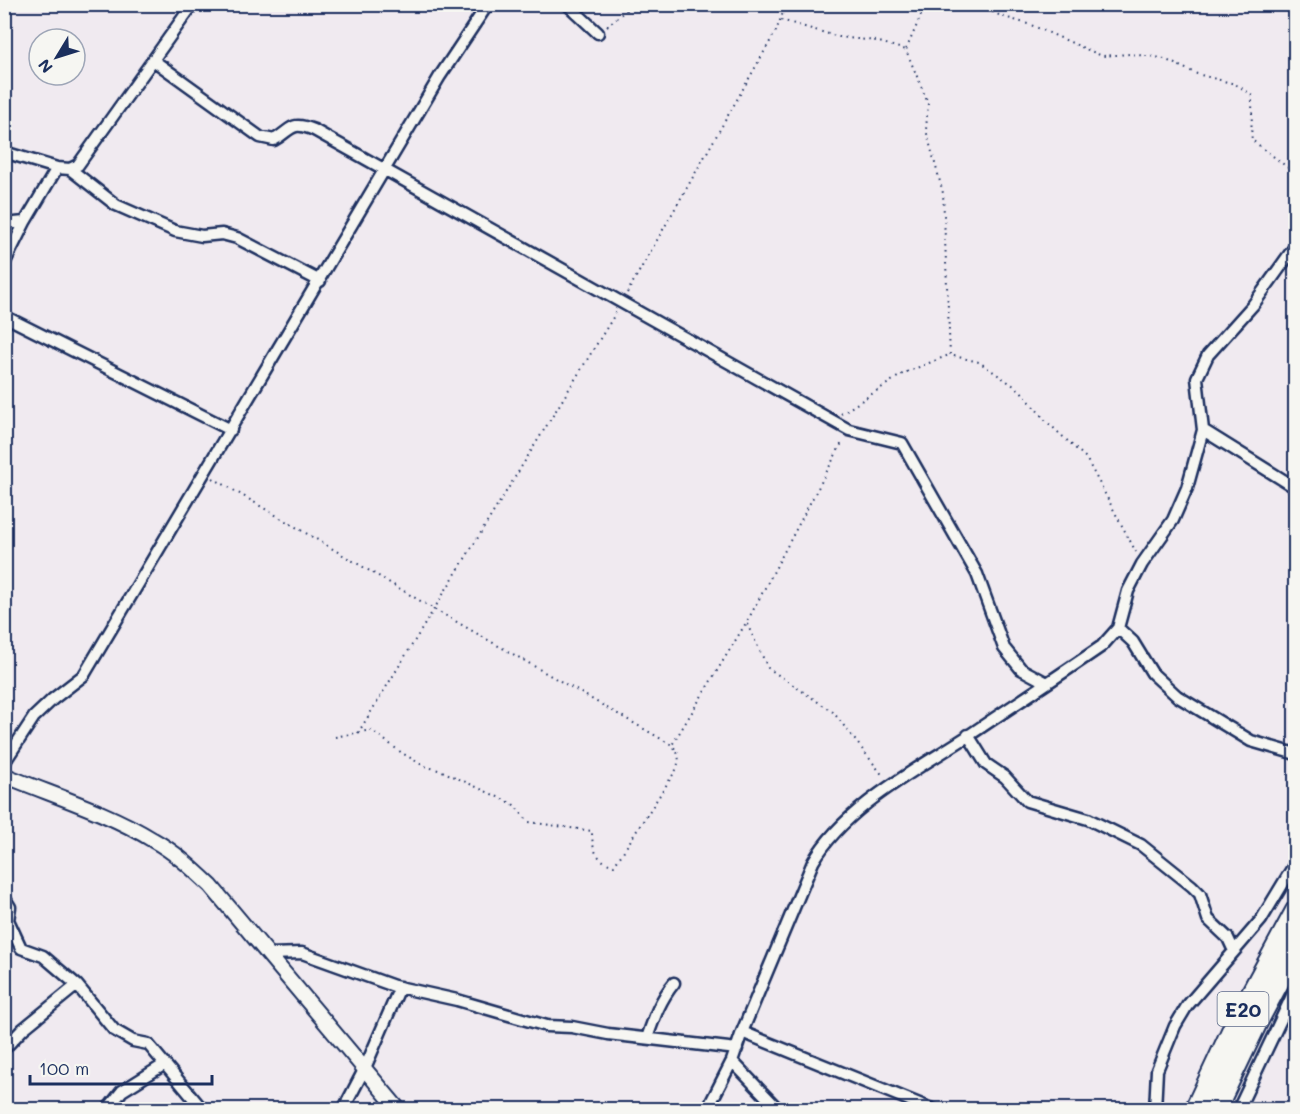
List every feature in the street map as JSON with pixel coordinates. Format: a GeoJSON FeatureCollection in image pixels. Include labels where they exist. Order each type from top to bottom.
{"type":"FeatureCollection","features":[{"type":"Feature","properties":{"kind":"highway","name":"E20"},"geometry":{"type":"LineString","coordinates":[[1196,1110],[1237,1020],[1296,910]]}},
{"type":"Feature","properties":{"kind":"highway","name":"E20"},"geometry":{"type":"LineString","coordinates":[[1215,1110],[1257,1022],[1296,949]]}},
{"type":"Feature","properties":{"kind":"street"},"geometry":{"type":"LineString","coordinates":[[4,152],[57,168],[70,169],[78,165],[193,4]]}},
{"type":"Feature","properties":{"kind":"street"},"geometry":{"type":"LineString","coordinates":[[4,763],[34,717],[84,675],[455,51],[488,4]]}},
{"type":"Feature","properties":{"kind":"street"},"geometry":{"type":"LineString","coordinates":[[567,4],[598,33]]}},
{"type":"Feature","properties":{"kind":"street"},"geometry":{"type":"LineString","coordinates":[[153,60],[260,137],[274,140],[287,128],[303,125],[849,430],[902,443],[977,574],[1004,648],[1021,669],[1047,683]]}},
{"type":"Feature","properties":{"kind":"street"},"geometry":{"type":"LineString","coordinates":[[4,264],[25,222],[57,168]]}},
{"type":"Feature","properties":{"kind":"street"},"geometry":{"type":"LineString","coordinates":[[70,169],[116,205],[175,231],[202,236],[222,234],[237,238],[320,280]]}},
{"type":"Feature","properties":{"kind":"street"},"geometry":{"type":"LineString","coordinates":[[4,224],[25,222]]}},
{"type":"Feature","properties":{"kind":"street"},"geometry":{"type":"LineString","coordinates":[[707,1110],[732,1061],[813,862],[822,846],[860,809],[891,786],[1102,646],[1118,628],[1128,591],[1142,564],[1173,520],[1187,488],[1203,430],[1197,378],[1208,355],[1253,305],[1296,245]]}},
{"type":"Feature","properties":{"kind":"street"},"geometry":{"type":"LineString","coordinates":[[4,316],[231,430]]}},
{"type":"Feature","properties":{"kind":"street"},"geometry":{"type":"LineString","coordinates":[[1203,430],[1296,488]]}},
{"type":"Feature","properties":{"kind":"street"},"geometry":{"type":"LineString","coordinates":[[1118,628],[1133,642],[1152,673],[1177,696],[1251,741],[1296,754]]}},
{"type":"Feature","properties":{"kind":"street"},"geometry":{"type":"LineString","coordinates":[[968,735],[986,764],[1005,777],[1027,801],[1088,819],[1141,845],[1192,886],[1200,894],[1208,919],[1228,938],[1234,951]]}},
{"type":"Feature","properties":{"kind":"street"},"geometry":{"type":"LineString","coordinates":[[4,775],[126,825],[173,853],[211,886],[399,1110]]}},
{"type":"Feature","properties":{"kind":"street"},"geometry":{"type":"LineString","coordinates":[[1155,1110],[1157,1070],[1175,1026],[1187,1006],[1261,920],[1296,862]]}},
{"type":"Feature","properties":{"kind":"street"},"geometry":{"type":"LineString","coordinates":[[4,897],[10,907],[6,921],[21,948],[43,956],[77,985],[114,1030],[133,1041],[148,1044],[203,1110]]}},
{"type":"Feature","properties":{"kind":"street"},"geometry":{"type":"LineString","coordinates":[[269,954],[302,953],[400,987],[458,1000],[547,1026],[572,1027],[737,1049]]}},
{"type":"Feature","properties":{"kind":"street"},"geometry":{"type":"LineString","coordinates":[[1238,1110],[1293,994],[1296,979]]}},
{"type":"Feature","properties":{"kind":"street"},"geometry":{"type":"LineString","coordinates":[[647,1038],[657,1009],[674,983]]}},
{"type":"Feature","properties":{"kind":"street"},"geometry":{"type":"LineString","coordinates":[[4,1049],[23,1029],[77,985]]}},
{"type":"Feature","properties":{"kind":"street"},"geometry":{"type":"LineString","coordinates":[[343,1110],[365,1068],[400,987]]}},
{"type":"Feature","properties":{"kind":"street"},"geometry":{"type":"LineString","coordinates":[[742,1032],[934,1110]]}},
{"type":"Feature","properties":{"kind":"street"},"geometry":{"type":"LineString","coordinates":[[732,1061],[779,1110]]}},
{"type":"Feature","properties":{"kind":"street"},"geometry":{"type":"LineString","coordinates":[[106,1110],[122,1091],[165,1064]]}},
{"type":"Feature","properties":{"kind":"path"},"geometry":{"type":"LineString","coordinates":[[598,33],[633,4]]}},
{"type":"Feature","properties":{"kind":"path"},"geometry":{"type":"LineString","coordinates":[[358,733],[622,302],[781,20],[784,10],[780,4]]}},
{"type":"Feature","properties":{"kind":"path"},"geometry":{"type":"LineString","coordinates":[[926,4],[906,50],[928,104],[926,130],[943,193],[950,355]]}},
{"type":"Feature","properties":{"kind":"path"},"geometry":{"type":"LineString","coordinates":[[976,4],[1102,56],[1130,54],[1162,58],[1197,74],[1224,80],[1245,89],[1251,94],[1253,103],[1252,140],[1296,174]]}},
{"type":"Feature","properties":{"kind":"path"},"geometry":{"type":"LineString","coordinates":[[781,20],[839,37],[876,41],[906,50]]}},
{"type":"Feature","properties":{"kind":"path"},"geometry":{"type":"LineString","coordinates":[[831,420],[904,373],[950,355],[979,362],[1020,390],[1046,421],[1086,458],[1142,564]]}},
{"type":"Feature","properties":{"kind":"path"},"geometry":{"type":"LineString","coordinates":[[672,745],[746,622],[849,430]]}},
{"type":"Feature","properties":{"kind":"path"},"geometry":{"type":"LineString","coordinates":[[205,473],[434,609],[672,745],[679,753],[679,761],[614,866],[603,862],[595,855],[592,831],[529,822],[513,804],[442,771],[424,766],[371,730],[335,737]]}},
{"type":"Feature","properties":{"kind":"path"},"geometry":{"type":"LineString","coordinates":[[746,622],[768,668],[833,712],[891,786]]}}]}
